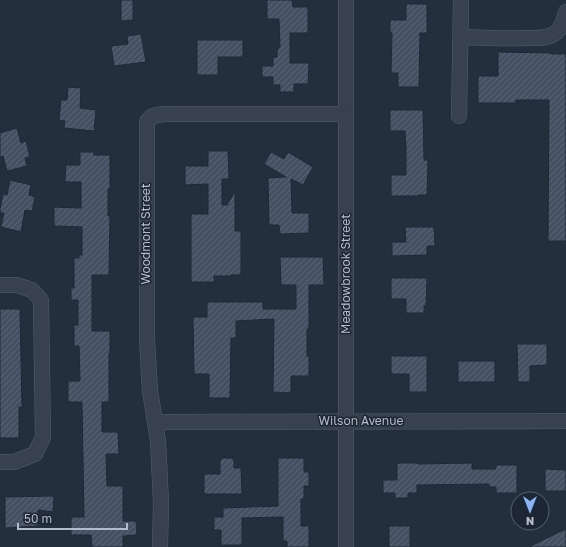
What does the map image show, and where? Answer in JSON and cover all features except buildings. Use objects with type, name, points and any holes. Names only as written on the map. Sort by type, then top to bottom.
[{"type":"street","name":"Meadowbrook Street","points":[[346,0],[346,547]]},
{"type":"street","points":[[459,116],[461,0]]},
{"type":"street","points":[[461,37],[514,38],[544,37],[553,35],[565,19],[566,12]]},
{"type":"street","name":"Woodmont Street","points":[[160,547],[161,503],[158,441],[150,392],[146,339],[147,122],[149,118],[153,116],[165,114],[345,114]]},
{"type":"street","points":[[0,285],[18,285],[32,290],[40,300],[43,437],[35,454],[14,462],[0,462]]},
{"type":"street","name":"Wilson Avenue","points":[[156,422],[566,421]]}]
